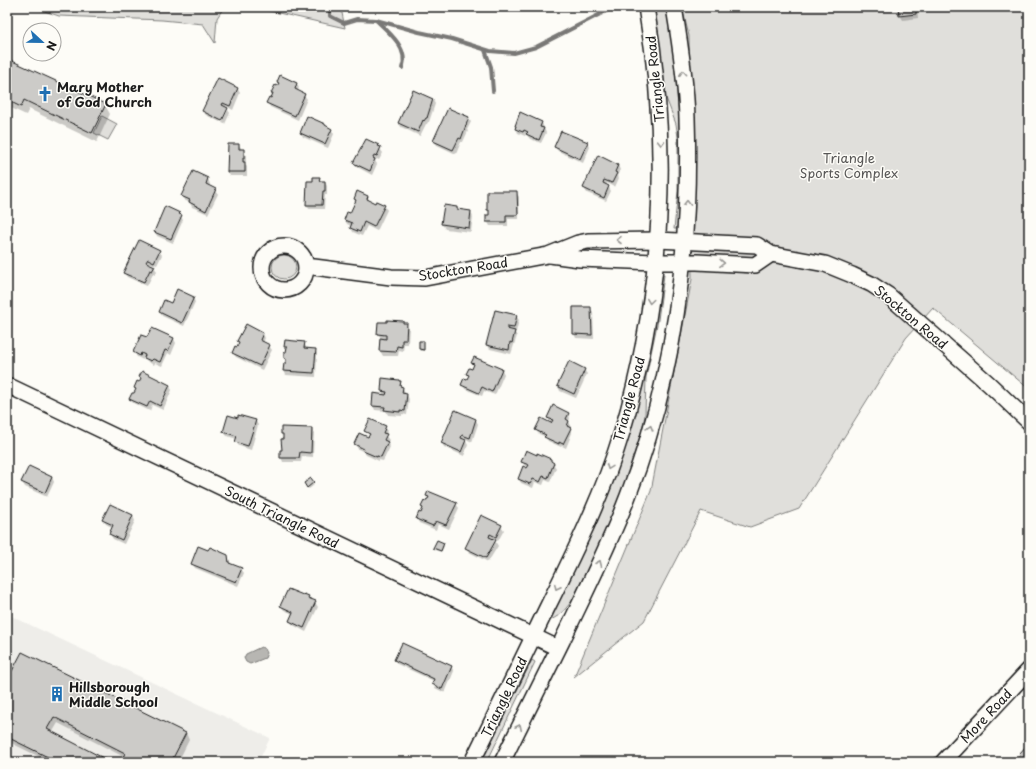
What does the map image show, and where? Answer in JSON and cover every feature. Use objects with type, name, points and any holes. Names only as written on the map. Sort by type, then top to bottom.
[{"type":"street","name":"Triangle Road","points":[[472,762],[586,526],[622,433],[639,366],[656,262],[661,172],[660,116],[655,65],[646,7]]},
{"type":"street","name":"Triangle Road","points":[[502,762],[600,561],[628,496],[658,402],[668,353],[683,262],[687,206],[687,116],[674,7]]},
{"type":"street","name":"Stockton Road","points":[[306,267],[314,266],[391,277],[425,278],[548,255],[578,243],[588,241],[658,240],[757,245],[771,254],[825,264],[858,278],[888,295],[989,384],[1029,422]]},
{"type":"street","name":"Stockton Road","points":[[548,255],[580,259],[755,265],[771,254]]},
{"type":"street","name":"South Triangle Road","points":[[7,385],[558,648]]},
{"type":"street","name":"More Road","points":[[943,762],[1029,670]]},
{"type":"shaded area","points":[[7,614],[270,738],[258,762],[7,762]]},
{"type":"shaded area","points":[[261,647],[265,649],[267,653],[265,658],[250,664],[246,662],[244,658],[246,654]]},
{"type":"green space","points":[[33,7],[224,7],[217,18],[215,43],[203,24],[162,20],[59,16]]},
{"type":"green space","points":[[252,7],[338,7],[341,8],[345,28]]},
{"type":"green space","points":[[654,7],[666,7],[674,57],[679,119],[680,191],[677,229],[674,229],[678,191],[678,137],[676,124],[666,98]]},
{"type":"green space","name":"Triangle Sports Complex","points":[[682,7],[1029,7],[1029,389],[933,308],[906,338],[799,509],[750,527],[701,511],[644,621],[574,677],[651,491],[692,279],[689,36]]},
{"type":"green space","points":[[102,116],[117,124],[108,140],[94,133]]},
{"type":"green space","points":[[279,255],[289,255],[296,262],[296,272],[289,279],[279,279],[272,272],[272,262]]},
{"type":"green space","points":[[662,274],[664,275],[658,320],[646,377],[645,415],[642,430],[625,482],[604,535],[572,601],[561,614],[551,620],[550,619],[574,571],[606,498],[644,378],[656,317]]},
{"type":"green space","points":[[532,660],[535,662],[487,762],[481,762]]},
{"type":"building","points":[[898,7],[916,7],[916,14],[899,16]]},
{"type":"building","name":"Mary Mother of God Church","points":[[7,53],[10,55],[8,59],[106,104],[92,133],[24,100],[21,107],[7,100]]},
{"type":"building","points":[[280,75],[297,83],[295,89],[305,94],[295,116],[266,103],[269,97],[271,98],[273,93],[271,93],[275,85],[277,86],[279,83],[277,82]]},
{"type":"building","points":[[218,78],[238,88],[230,106],[223,103],[222,105],[228,108],[222,121],[202,111]]},
{"type":"building","points":[[413,90],[433,99],[427,118],[424,121],[423,120],[418,132],[398,123]]},
{"type":"building","points":[[448,108],[469,117],[461,139],[459,138],[453,150],[433,141]]},
{"type":"building","points":[[520,112],[542,122],[540,127],[544,128],[539,140],[526,134],[528,132],[524,130],[523,132],[515,129]]},
{"type":"building","points":[[307,116],[325,124],[332,129],[325,144],[300,133]]},
{"type":"building","points":[[561,131],[588,142],[580,159],[554,147]]},
{"type":"building","points":[[366,139],[381,147],[377,156],[374,155],[373,158],[375,159],[370,171],[353,163]]},
{"type":"building","points":[[228,144],[239,144],[239,149],[244,149],[243,162],[245,162],[245,172],[227,172]]},
{"type":"building","points":[[598,155],[618,165],[615,172],[617,173],[612,183],[604,180],[603,183],[609,186],[604,198],[583,188]]},
{"type":"building","points":[[193,171],[208,178],[206,184],[216,189],[206,211],[189,202],[190,200],[181,196]]},
{"type":"building","points":[[313,177],[320,177],[319,181],[325,181],[325,191],[323,191],[322,205],[306,205],[307,181],[313,181]]},
{"type":"building","points":[[357,191],[368,196],[367,199],[375,203],[376,201],[385,205],[374,227],[364,222],[360,232],[350,228],[352,223],[344,220],[347,212],[350,213],[356,200],[354,199]]},
{"type":"building","points":[[487,191],[517,191],[518,215],[506,215],[506,222],[486,222],[486,215],[489,215],[489,210],[487,210]]},
{"type":"building","points":[[444,205],[471,211],[469,228],[441,224]]},
{"type":"building","points":[[165,206],[182,215],[171,239],[154,232]]},
{"type":"building","points":[[139,240],[160,250],[154,262],[148,259],[146,262],[155,266],[152,271],[150,270],[144,282],[123,273]]},
{"type":"building","points":[[177,289],[194,297],[182,323],[159,312],[164,300],[171,303]]},
{"type":"building","points":[[573,307],[591,307],[592,335],[573,334]]},
{"type":"building","points":[[495,310],[517,315],[514,328],[507,327],[507,329],[515,331],[512,343],[510,342],[509,350],[486,345]]},
{"type":"building","points":[[387,320],[403,321],[403,323],[407,323],[406,340],[402,340],[402,347],[397,346],[396,352],[379,351],[380,338],[386,339],[386,335],[377,334],[378,322],[387,322]]},
{"type":"building","points":[[246,324],[263,333],[260,340],[270,345],[260,366],[232,353],[235,346],[237,347],[239,342],[237,341]]},
{"type":"building","points":[[152,328],[174,338],[168,351],[165,350],[160,362],[153,359],[151,361],[144,358],[145,355],[141,353],[140,356],[133,352],[141,335],[147,337]]},
{"type":"building","points":[[285,340],[305,342],[304,348],[316,349],[314,373],[283,371],[284,363],[286,363],[286,359],[284,358],[284,352],[286,352],[287,347],[284,347]]},
{"type":"building","points":[[419,341],[424,341],[424,350],[419,349]]},
{"type":"building","points":[[474,357],[502,369],[492,392],[482,387],[479,393],[461,385],[464,378],[467,379],[469,375],[466,374],[469,368],[472,369],[474,364],[471,363]]},
{"type":"building","points":[[569,361],[585,369],[574,394],[557,386]]},
{"type":"building","points":[[142,371],[170,385],[160,406],[150,401],[147,407],[129,399],[136,389],[134,388],[137,381],[139,382],[141,378],[139,377]]},
{"type":"building","points":[[382,378],[401,381],[400,386],[403,387],[402,393],[407,394],[405,411],[400,410],[400,412],[384,410],[385,407],[372,406],[373,393],[386,395],[387,392],[381,391]]},
{"type":"building","points":[[553,405],[569,413],[566,419],[569,421],[567,426],[571,428],[563,444],[559,442],[559,444],[544,437],[546,435],[535,430],[541,418],[551,423],[553,420],[547,418]]},
{"type":"building","points":[[455,410],[476,419],[470,438],[462,435],[461,438],[466,440],[461,452],[441,443]]},
{"type":"building","points":[[228,415],[238,418],[238,415],[256,420],[248,446],[235,442],[237,436],[223,432]]},
{"type":"building","points":[[370,419],[386,426],[383,433],[387,434],[384,440],[388,442],[381,457],[377,457],[363,451],[364,449],[354,444],[359,433],[368,437],[370,434],[364,431]]},
{"type":"building","points":[[281,427],[312,428],[311,453],[300,452],[299,458],[280,458],[280,450],[282,450],[281,439],[283,439]]},
{"type":"building","points":[[526,450],[551,459],[554,463],[548,478],[543,476],[540,482],[533,479],[530,484],[518,479],[523,466],[527,468],[529,465],[521,462]]},
{"type":"building","points":[[29,466],[52,477],[45,493],[21,482]]},
{"type":"building","points":[[311,478],[314,482],[307,488],[304,483]]},
{"type":"building","points":[[428,491],[457,503],[446,525],[436,521],[433,526],[416,519],[419,512],[421,513],[423,508],[421,507],[424,501],[425,502],[429,497],[426,496]]},
{"type":"building","points":[[110,504],[133,515],[122,540],[109,534],[113,525],[102,520]]},
{"type":"building","points":[[481,515],[502,525],[496,537],[490,534],[489,537],[496,540],[486,558],[465,548]]},
{"type":"building","points":[[437,540],[444,543],[441,551],[433,548]]},
{"type":"building","points":[[198,546],[208,550],[210,547],[228,555],[229,563],[242,568],[236,582],[191,564]]},
{"type":"building","points":[[288,589],[309,596],[308,598],[316,601],[304,628],[289,621],[293,612],[280,606]]},
{"type":"building","points":[[402,643],[452,666],[442,689],[432,684],[434,679],[394,660]]},
{"type":"building","name":"Hillsborough Middle School","points":[[22,652],[186,733],[171,762],[121,762],[125,753],[54,717],[47,729],[111,762],[58,762],[7,737],[7,668],[12,671]]},
{"type":"building","points":[[1028,744],[1029,762],[1013,762],[1020,756],[1019,754]]},
{"type":"waterway","points":[[324,7],[330,10],[330,16],[344,23],[357,19],[376,20],[419,32],[452,39],[490,51],[514,53],[536,47],[614,7]]},
{"type":"waterway","points":[[377,21],[387,30],[401,48],[404,61],[402,68]]},
{"type":"waterway","points":[[485,50],[491,67],[493,91]]},
{"type":"place","name":"Mary Mother of God Church","points":[[45,94]]},
{"type":"place","name":"Hillsborough Middle School","points":[[57,694]]}]
